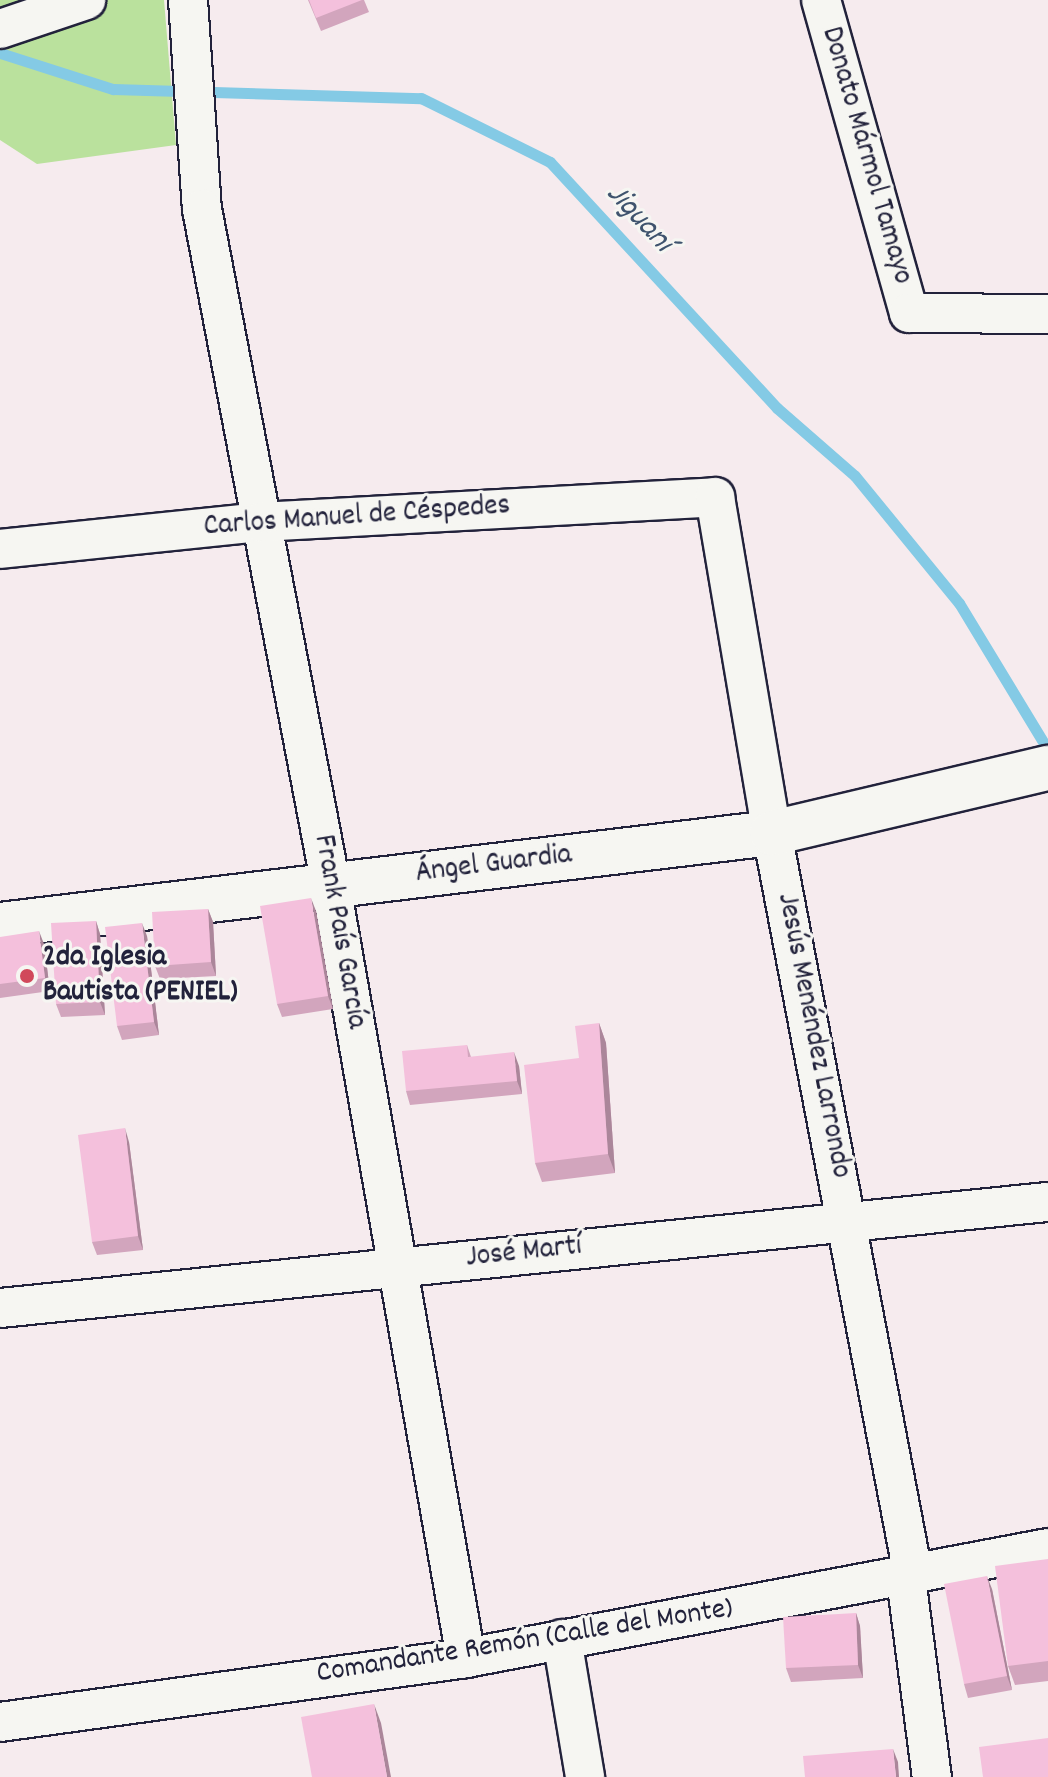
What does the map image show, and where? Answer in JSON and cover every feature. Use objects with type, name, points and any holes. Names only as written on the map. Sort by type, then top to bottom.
[{"type":"main road","name":"Ángel Guardia","points":[[0,925],[772,833],[985,786],[1048,768]]},
{"type":"street","points":[[0,29],[86,0]]},
{"type":"street","name":"Donato Mármol Tamayo","points":[[821,0],[909,313],[1048,314]]},
{"type":"street","name":"Frank País García","points":[[189,14],[202,209],[331,886],[466,1658]]},
{"type":"street","name":"Carlos Manuel de Céspedes","points":[[0,549],[260,522],[715,497]]},
{"type":"street","name":"Jesús Menéndez Larrondo","points":[[715,497],[772,833],[848,1221],[909,1576],[932,1777]]},
{"type":"street","name":"José Martí","points":[[0,1308],[1048,1202]]},
{"type":"street","name":"Comandante Remón (Calle del Monte)","points":[[0,1722],[466,1658],[1048,1548]]},
{"type":"street","points":[[562,1639],[585,1777]]},
{"type":"green space","points":[[0,0],[164,0],[176,145],[37,164],[0,140]]},
{"type":"building","points":[[309,0],[362,0],[316,18]]},
{"type":"building","points":[[311,898],[328,996],[277,1004],[260,906]]},
{"type":"building","points":[[208,909],[211,962],[155,966],[152,912]]},
{"type":"building","points":[[96,921],[100,1002],[56,1004],[51,923]]},
{"type":"building","points":[[142,923],[154,1022],[117,1026],[105,927]]},
{"type":"building","points":[[39,931],[45,978],[0,984],[0,937]]},
{"type":"building","points":[[599,1023],[608,1154],[535,1163],[524,1065],[579,1058],[575,1026]]},
{"type":"building","points":[[467,1045],[468,1057],[514,1052],[517,1081],[406,1091],[402,1051]]},
{"type":"building","points":[[125,1128],[138,1236],[92,1242],[78,1135]]},
{"type":"building","points":[[1048,1559],[1048,1661],[1008,1666],[995,1566]]},
{"type":"building","points":[[987,1576],[1007,1676],[964,1684],[944,1584]]},
{"type":"building","points":[[856,1613],[858,1665],[786,1668],[783,1617]]},
{"type":"building","points":[[374,1704],[387,1777],[312,1777],[301,1717]]},
{"type":"building","points":[[1048,1738],[1048,1777],[983,1777],[979,1747]]},
{"type":"building","points":[[893,1749],[896,1777],[805,1777],[803,1756]]},
{"type":"waterway","name":"Jiguaní","points":[[0,53],[113,89],[421,98],[550,162],[777,408],[855,476],[959,603],[1048,750]]},
{"type":"place","name":"2da Iglesia Bautista (PENIEL)","points":[[27,976]]}]
